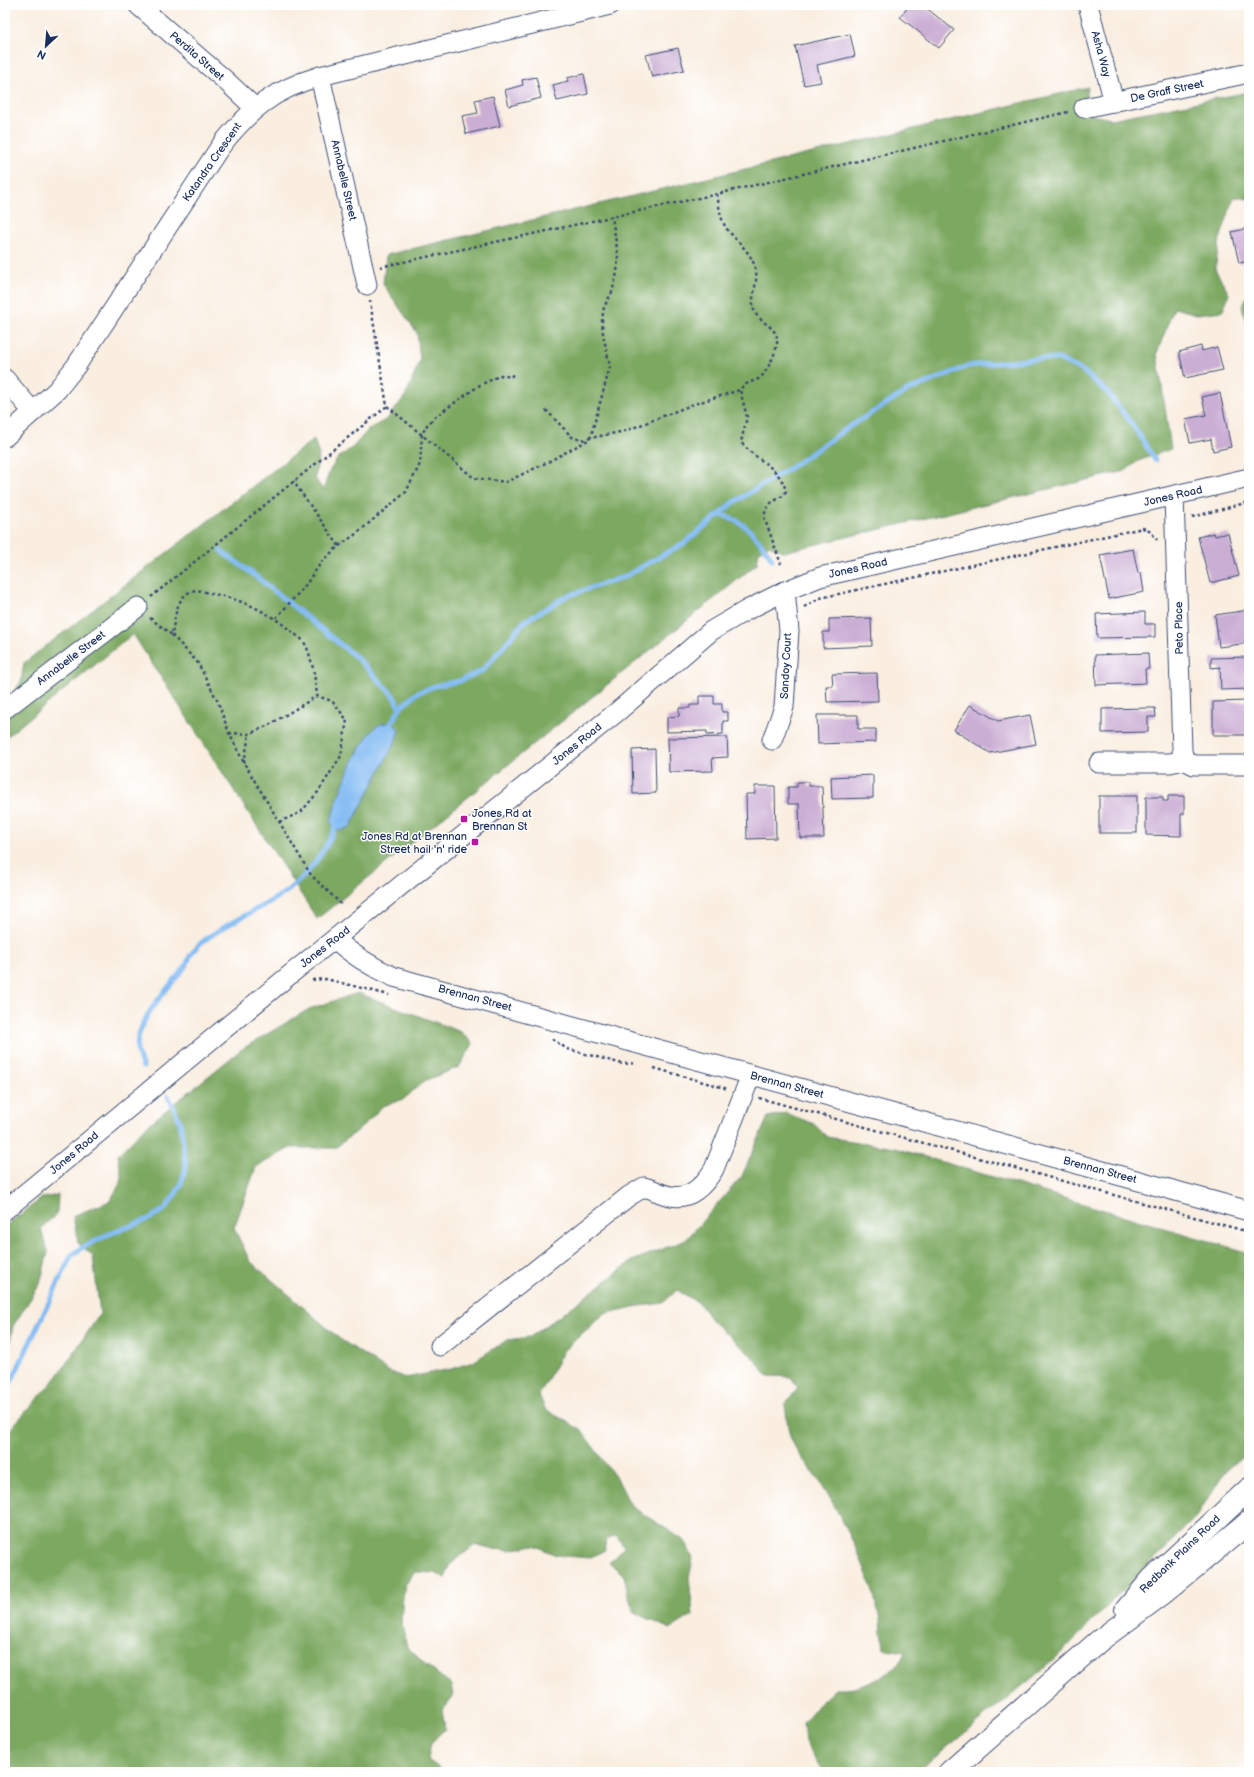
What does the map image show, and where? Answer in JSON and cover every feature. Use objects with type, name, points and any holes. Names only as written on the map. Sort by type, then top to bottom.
[{"type":"main road","name":"Redbank Plains Road","points":[[1099,1641],[1152,1579],[1249,1489]]},
{"type":"main road","name":"Redbank Plains Road","points":[[950,1772],[1099,1641],[1162,1594],[1249,1522]]},
{"type":"street","name":"Perdita Street","points":[[138,5],[255,108]]},
{"type":"street","name":"Katandra Crescent","points":[[5,436],[57,390],[76,366],[220,147],[238,124],[255,108],[275,94],[320,76],[610,5]]},
{"type":"street","name":"Asha Way","points":[[1088,5],[1114,102]]},
{"type":"street","name":"De Graff Street","points":[[1084,108],[1249,73]]},
{"type":"street","name":"Annabelle Street","points":[[320,76],[366,278]]},
{"type":"street","points":[[5,379],[33,412]]},
{"type":"street","name":"Jones Road","points":[[5,1210],[203,1045],[610,717],[711,631],[784,591],[820,577],[1249,478]]},
{"type":"street","name":"Peto Place","points":[[1174,496],[1177,544],[1182,750],[1184,760]]},
{"type":"street","name":"Sandoy Court","points":[[772,740],[784,707],[789,631],[784,591]]},
{"type":"street","name":"Annabelle Street","points":[[5,709],[138,607]]},
{"type":"street","points":[[1099,763],[1170,763],[1184,760],[1194,765],[1249,765]]},
{"type":"street","name":"Brennan Street","points":[[335,939],[355,956],[373,968],[394,977],[1249,1211]]},
{"type":"street","points":[[440,1346],[629,1196],[644,1187],[656,1189],[670,1196],[683,1197],[697,1190],[708,1180],[714,1169],[751,1075]]},
{"type":"path","points":[[612,217],[618,255],[617,273],[612,292],[604,307],[602,320],[603,334],[610,367],[590,439],[546,463],[506,482],[474,478],[386,406],[366,278],[612,217],[717,194],[1084,108]]},
{"type":"path","points":[[546,410],[572,437],[581,440],[590,439],[625,431],[694,404],[740,390],[743,385],[761,376],[773,355],[777,343],[777,335],[754,311],[752,303],[756,284],[756,271],[750,255],[726,228],[717,194]]},
{"type":"path","points":[[276,618],[304,587],[323,560],[406,492],[420,464],[422,434],[427,425],[436,416],[480,385],[501,375],[511,377],[513,374]]},
{"type":"path","points":[[740,390],[747,418],[741,442],[746,449],[772,468],[785,486],[786,491],[783,496],[770,502],[765,510],[764,517],[780,564]]},
{"type":"path","points":[[341,904],[311,875],[278,822],[244,763],[229,733],[218,702],[198,663],[172,635],[146,616],[138,607],[386,406]]},
{"type":"path","points":[[293,481],[339,546]]},
{"type":"path","points":[[1189,517],[1249,502]]},
{"type":"path","points":[[802,608],[820,598],[1143,528],[1151,532],[1156,538],[1158,546],[1177,544]]},
{"type":"path","points":[[172,635],[176,614],[181,600],[187,593],[194,590],[234,598],[276,618],[304,641],[315,674],[317,696]]},
{"type":"path","points":[[229,733],[250,734],[269,725],[317,696],[332,701],[347,720],[341,756],[318,792],[301,812],[278,822]]},
{"type":"path","points":[[244,763],[250,734]]},
{"type":"green space","points":[[1088,87],[1086,103],[1092,115],[1111,119],[1249,92],[1249,199],[1234,197],[1220,239],[1215,269],[1229,294],[1223,311],[1197,314],[1174,308],[1157,353],[1171,449],[1138,461],[1125,471],[784,552],[769,545],[759,551],[757,564],[317,919],[133,634],[5,738],[5,703],[21,682],[24,663],[314,439],[319,455],[315,478],[323,490],[330,470],[338,458],[353,447],[369,429],[387,419],[406,395],[420,360],[417,333],[383,284],[386,255]],"holes":[[[395,742],[350,827],[333,811],[360,746]]]},
{"type":"green space","points":[[1249,292],[1249,329],[1242,307]]},
{"type":"green space","points":[[358,993],[461,1032],[473,1044],[459,1067],[424,1081],[404,1099],[383,1106],[360,1129],[335,1148],[290,1148],[256,1167],[234,1228],[250,1261],[340,1339],[388,1371],[405,1378],[451,1369],[473,1362],[507,1340],[530,1337],[632,1261],[686,1240],[742,1176],[768,1117],[786,1113],[814,1124],[827,1137],[895,1148],[1249,1253],[1249,1450],[1225,1471],[1196,1517],[1054,1660],[917,1772],[823,1772],[805,1742],[803,1723],[816,1707],[835,1689],[854,1688],[877,1679],[891,1671],[902,1659],[905,1652],[884,1649],[882,1628],[877,1607],[856,1547],[826,1491],[795,1448],[790,1437],[785,1405],[798,1388],[791,1377],[768,1376],[752,1356],[712,1321],[699,1303],[677,1290],[663,1303],[633,1307],[604,1314],[564,1350],[539,1395],[545,1409],[581,1430],[619,1482],[631,1506],[685,1541],[693,1559],[689,1578],[693,1615],[670,1629],[634,1612],[628,1595],[624,1575],[609,1563],[624,1547],[616,1535],[607,1539],[605,1550],[589,1558],[556,1555],[534,1545],[510,1550],[489,1549],[475,1545],[451,1564],[445,1578],[434,1573],[415,1572],[405,1585],[403,1597],[401,1619],[407,1647],[426,1665],[452,1685],[454,1695],[442,1710],[445,1729],[431,1743],[428,1760],[445,1772],[5,1772],[5,1438],[13,1426],[57,1377],[100,1314],[93,1256],[78,1243],[73,1216],[110,1201],[122,1180],[118,1155],[143,1129],[242,1049],[309,1009]]},
{"type":"green space","points":[[58,1195],[57,1214],[41,1228],[48,1252],[40,1284],[13,1326],[5,1372],[5,1226],[42,1198]]},
{"type":"water","points":[[391,722],[399,729],[395,742],[350,827],[339,831],[331,823],[337,800],[349,770],[371,732],[380,724]]},
{"type":"building","points":[[910,5],[927,5],[925,7],[954,30],[939,48],[900,17]]},
{"type":"building","points":[[850,34],[855,56],[817,65],[821,82],[804,85],[795,46]]},
{"type":"building","points":[[678,48],[684,70],[652,77],[646,55]]},
{"type":"building","points":[[584,74],[588,94],[557,101],[553,85],[568,81],[567,78]]},
{"type":"building","points":[[536,77],[541,98],[509,106],[505,90],[523,85],[522,80]]},
{"type":"building","points":[[493,96],[500,126],[466,134],[462,116],[478,113],[475,100]]},
{"type":"building","points":[[1249,228],[1249,248],[1247,249],[1249,261],[1239,263],[1232,232]]},
{"type":"building","points":[[1201,346],[1202,351],[1217,347],[1223,370],[1185,378],[1179,352]]},
{"type":"building","points":[[1220,393],[1231,447],[1213,451],[1211,439],[1190,443],[1185,419],[1206,415],[1202,397]]},
{"type":"building","points":[[1214,533],[1215,536],[1228,533],[1239,576],[1210,583],[1198,537]]},
{"type":"building","points":[[1133,549],[1138,573],[1141,573],[1144,592],[1109,599],[1100,555]]},
{"type":"building","points":[[1249,610],[1249,643],[1219,647],[1215,615]]},
{"type":"building","points":[[1145,612],[1145,624],[1155,624],[1155,637],[1097,638],[1096,614]]},
{"type":"building","points":[[871,618],[872,646],[823,648],[823,632],[829,632],[829,619]]},
{"type":"building","points":[[1148,653],[1149,669],[1145,669],[1146,683],[1096,685],[1095,655]]},
{"type":"building","points":[[1249,657],[1249,689],[1221,690],[1220,667],[1211,668],[1211,658]]},
{"type":"building","points":[[877,673],[878,701],[827,702],[826,686],[833,686],[832,674]]},
{"type":"building","points":[[699,696],[714,696],[714,704],[722,704],[722,712],[728,712],[728,721],[723,721],[723,734],[707,735],[707,731],[667,732],[667,717],[679,716],[679,708],[690,708],[690,705],[699,705]]},
{"type":"building","points":[[1249,701],[1249,735],[1213,735],[1213,702]]},
{"type":"building","points":[[970,705],[998,721],[1030,715],[1036,744],[990,753],[954,730]]},
{"type":"building","points":[[1155,708],[1156,717],[1148,717],[1148,732],[1102,733],[1102,709]]},
{"type":"building","points":[[817,715],[858,715],[858,729],[876,729],[876,742],[818,744]]},
{"type":"building","points":[[727,737],[728,757],[712,758],[713,771],[669,772],[668,738]]},
{"type":"building","points":[[655,749],[656,793],[633,794],[632,750]]},
{"type":"building","points":[[873,775],[873,798],[832,799],[831,777]]},
{"type":"building","points":[[797,782],[809,782],[809,786],[822,786],[824,838],[800,838],[799,804],[788,804],[788,787],[797,787]]},
{"type":"building","points":[[755,786],[775,786],[776,838],[747,839],[746,794],[755,794]]},
{"type":"building","points":[[1099,796],[1137,796],[1137,833],[1099,833]]},
{"type":"building","points":[[1168,796],[1184,796],[1184,814],[1181,814],[1181,836],[1146,835],[1146,797],[1163,797],[1163,801],[1168,801]]},
{"type":"waterway","points":[[389,727],[400,708],[417,693],[435,686],[460,681],[483,670],[525,621],[567,596],[624,577],[686,542],[733,503],[790,468],[849,427],[907,391],[968,366],[1033,359],[1059,359],[1083,371],[1108,393],[1135,428],[1155,460]]},
{"type":"waterway","points":[[722,515],[745,526],[757,538],[772,559]]},
{"type":"waterway","points":[[221,551],[253,574],[356,657],[393,695],[400,708]]},
{"type":"waterway","points":[[143,1067],[137,1050],[141,1027],[162,995],[186,966],[194,950],[203,941],[234,921],[278,897],[297,883],[321,854],[338,822]]},
{"type":"waterway","points":[[5,1395],[71,1256],[80,1249],[107,1235],[151,1218],[166,1208],[180,1187],[186,1167],[182,1135],[180,1121],[168,1096]]},
{"type":"place","name":"Jones Rd at Brennan St","points":[[464,819]]},
{"type":"place","name":"Jones Rd at Brennan Street hail 'n' ride","points":[[475,842]]}]
